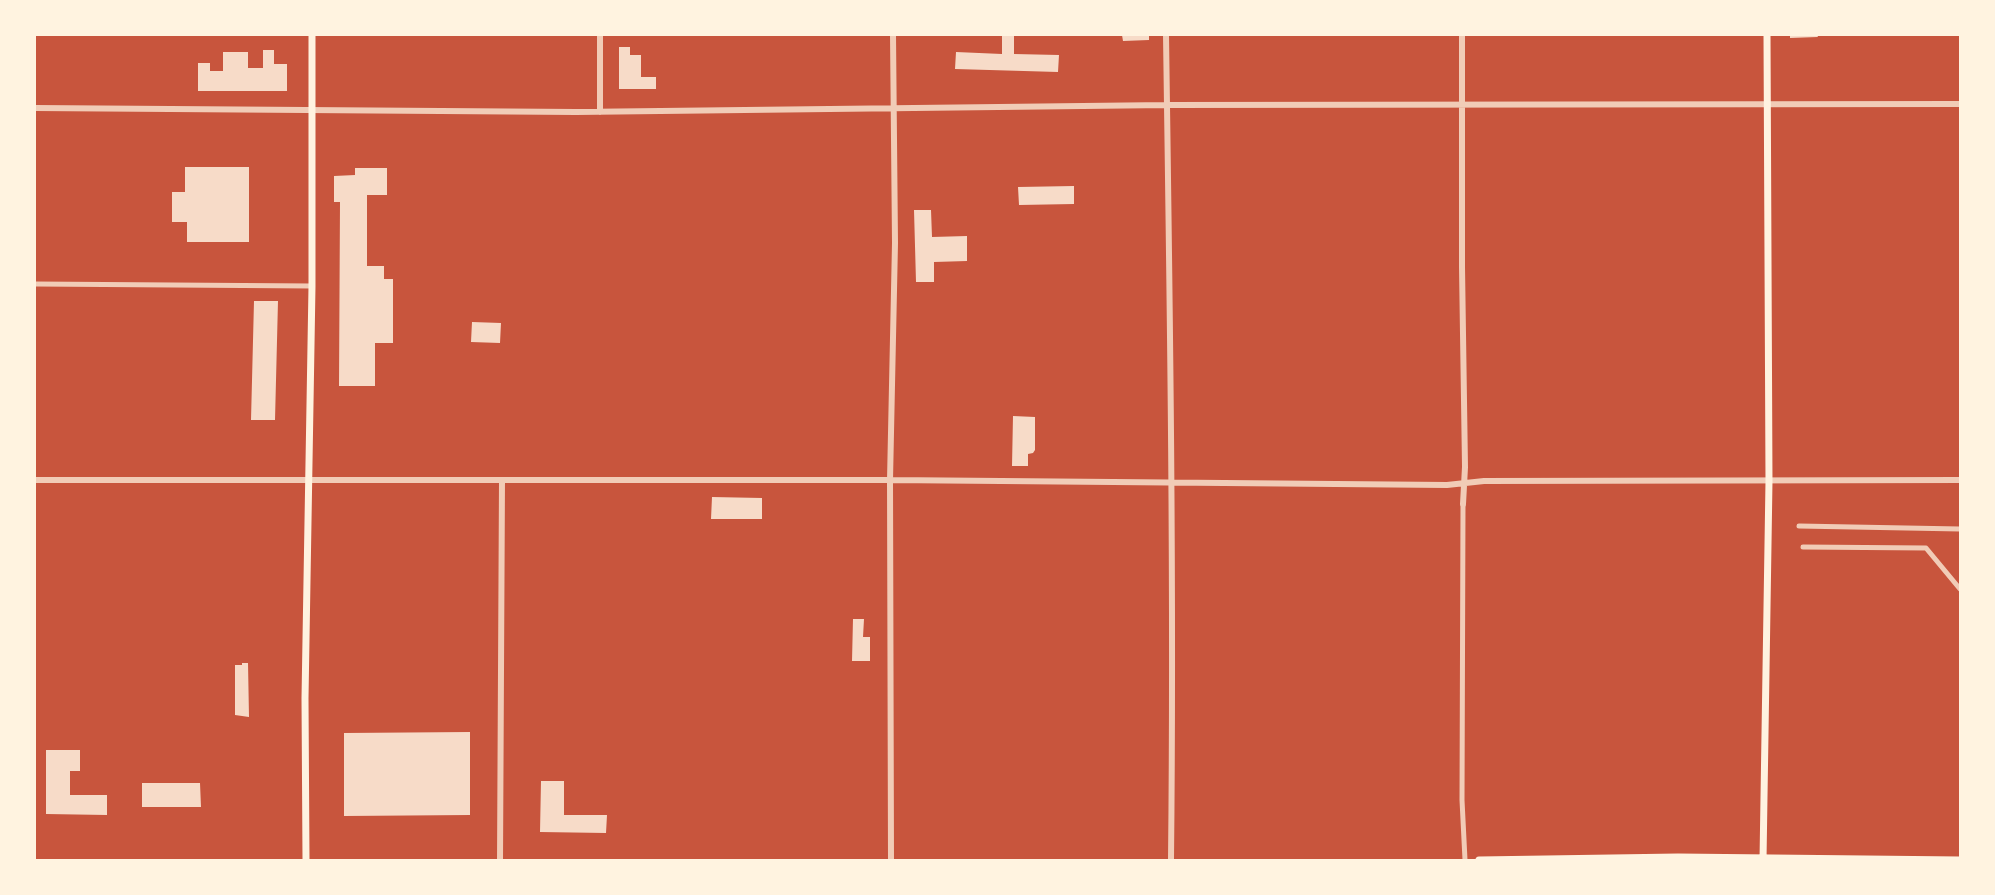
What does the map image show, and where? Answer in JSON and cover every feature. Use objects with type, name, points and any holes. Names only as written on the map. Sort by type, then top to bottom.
[{"type":"main road","points":[[306,860],[305,698],[312,286],[312,35]]},
{"type":"main road","points":[[1763,860],[1769,481],[1770,236],[1767,35]]},
{"type":"main road","points":[[1479,860],[1668,857],[1763,860],[1960,860]]},
{"type":"street","points":[[600,35],[600,112]]},
{"type":"street","points":[[891,860],[890,480],[895,243],[893,35]]},
{"type":"street","points":[[1166,35],[1172,484],[1173,724],[1171,860]]},
{"type":"street","points":[[1462,35],[1465,467],[1463,484],[1462,800],[1465,860]]},
{"type":"street","points":[[35,108],[600,112],[1167,105],[1960,104]]},
{"type":"street","points":[[35,284],[312,286]]},
{"type":"street","points":[[35,480],[308,478],[890,480],[1172,484],[1463,484],[1484,481],[1960,480]]},
{"type":"street","points":[[500,860],[502,480]]},
{"type":"street","points":[[1799,526],[1960,529]]},
{"type":"street","points":[[1803,547],[1926,548],[1960,589]]},
{"type":"building","points":[[1002,35],[1014,35],[1014,54],[1059,55],[1058,72],[955,69],[956,52],[1002,54]]},
{"type":"building","points":[[1122,35],[1149,35],[1149,40],[1123,41]]},
{"type":"building","points":[[1790,35],[1817,35],[1818,37],[1790,38]]},
{"type":"building","points":[[619,47],[630,47],[630,55],[641,55],[641,77],[656,77],[656,89],[619,89]]},
{"type":"building","points":[[263,50],[274,50],[274,64],[287,64],[287,91],[198,91],[198,63],[210,63],[210,71],[223,71],[223,52],[248,52],[248,68],[263,68]]},
{"type":"building","points":[[185,167],[249,167],[249,242],[187,242],[187,222],[172,222],[172,192],[185,192]]},
{"type":"building","points":[[355,168],[387,168],[387,195],[367,195],[367,266],[384,266],[384,279],[393,279],[393,343],[375,343],[375,386],[339,386],[340,202],[334,202],[334,176],[355,175]]},
{"type":"building","points":[[1074,186],[1074,204],[1019,205],[1018,187]]},
{"type":"building","points":[[914,210],[931,210],[932,237],[967,236],[967,261],[934,262],[934,282],[916,282]]},
{"type":"building","points":[[254,301],[278,301],[275,420],[251,420]]},
{"type":"building","points":[[472,322],[501,323],[500,343],[471,342]]},
{"type":"building","points":[[1013,416],[1035,417],[1035,450],[1033,453],[1028,454],[1028,466],[1012,466]]},
{"type":"building","points":[[712,497],[762,498],[762,519],[711,519]]},
{"type":"building","points":[[853,619],[864,619],[863,637],[870,637],[870,661],[852,661]]},
{"type":"building","points":[[242,663],[248,663],[249,717],[235,715],[235,665],[242,665]]},
{"type":"building","points":[[470,732],[470,815],[344,816],[344,733]]},
{"type":"building","points":[[46,750],[80,750],[80,771],[70,771],[70,795],[107,795],[107,815],[46,814]]},
{"type":"building","points":[[541,781],[564,781],[564,815],[607,815],[606,833],[540,832]]},
{"type":"building","points":[[142,783],[200,783],[201,807],[142,807]]}]
